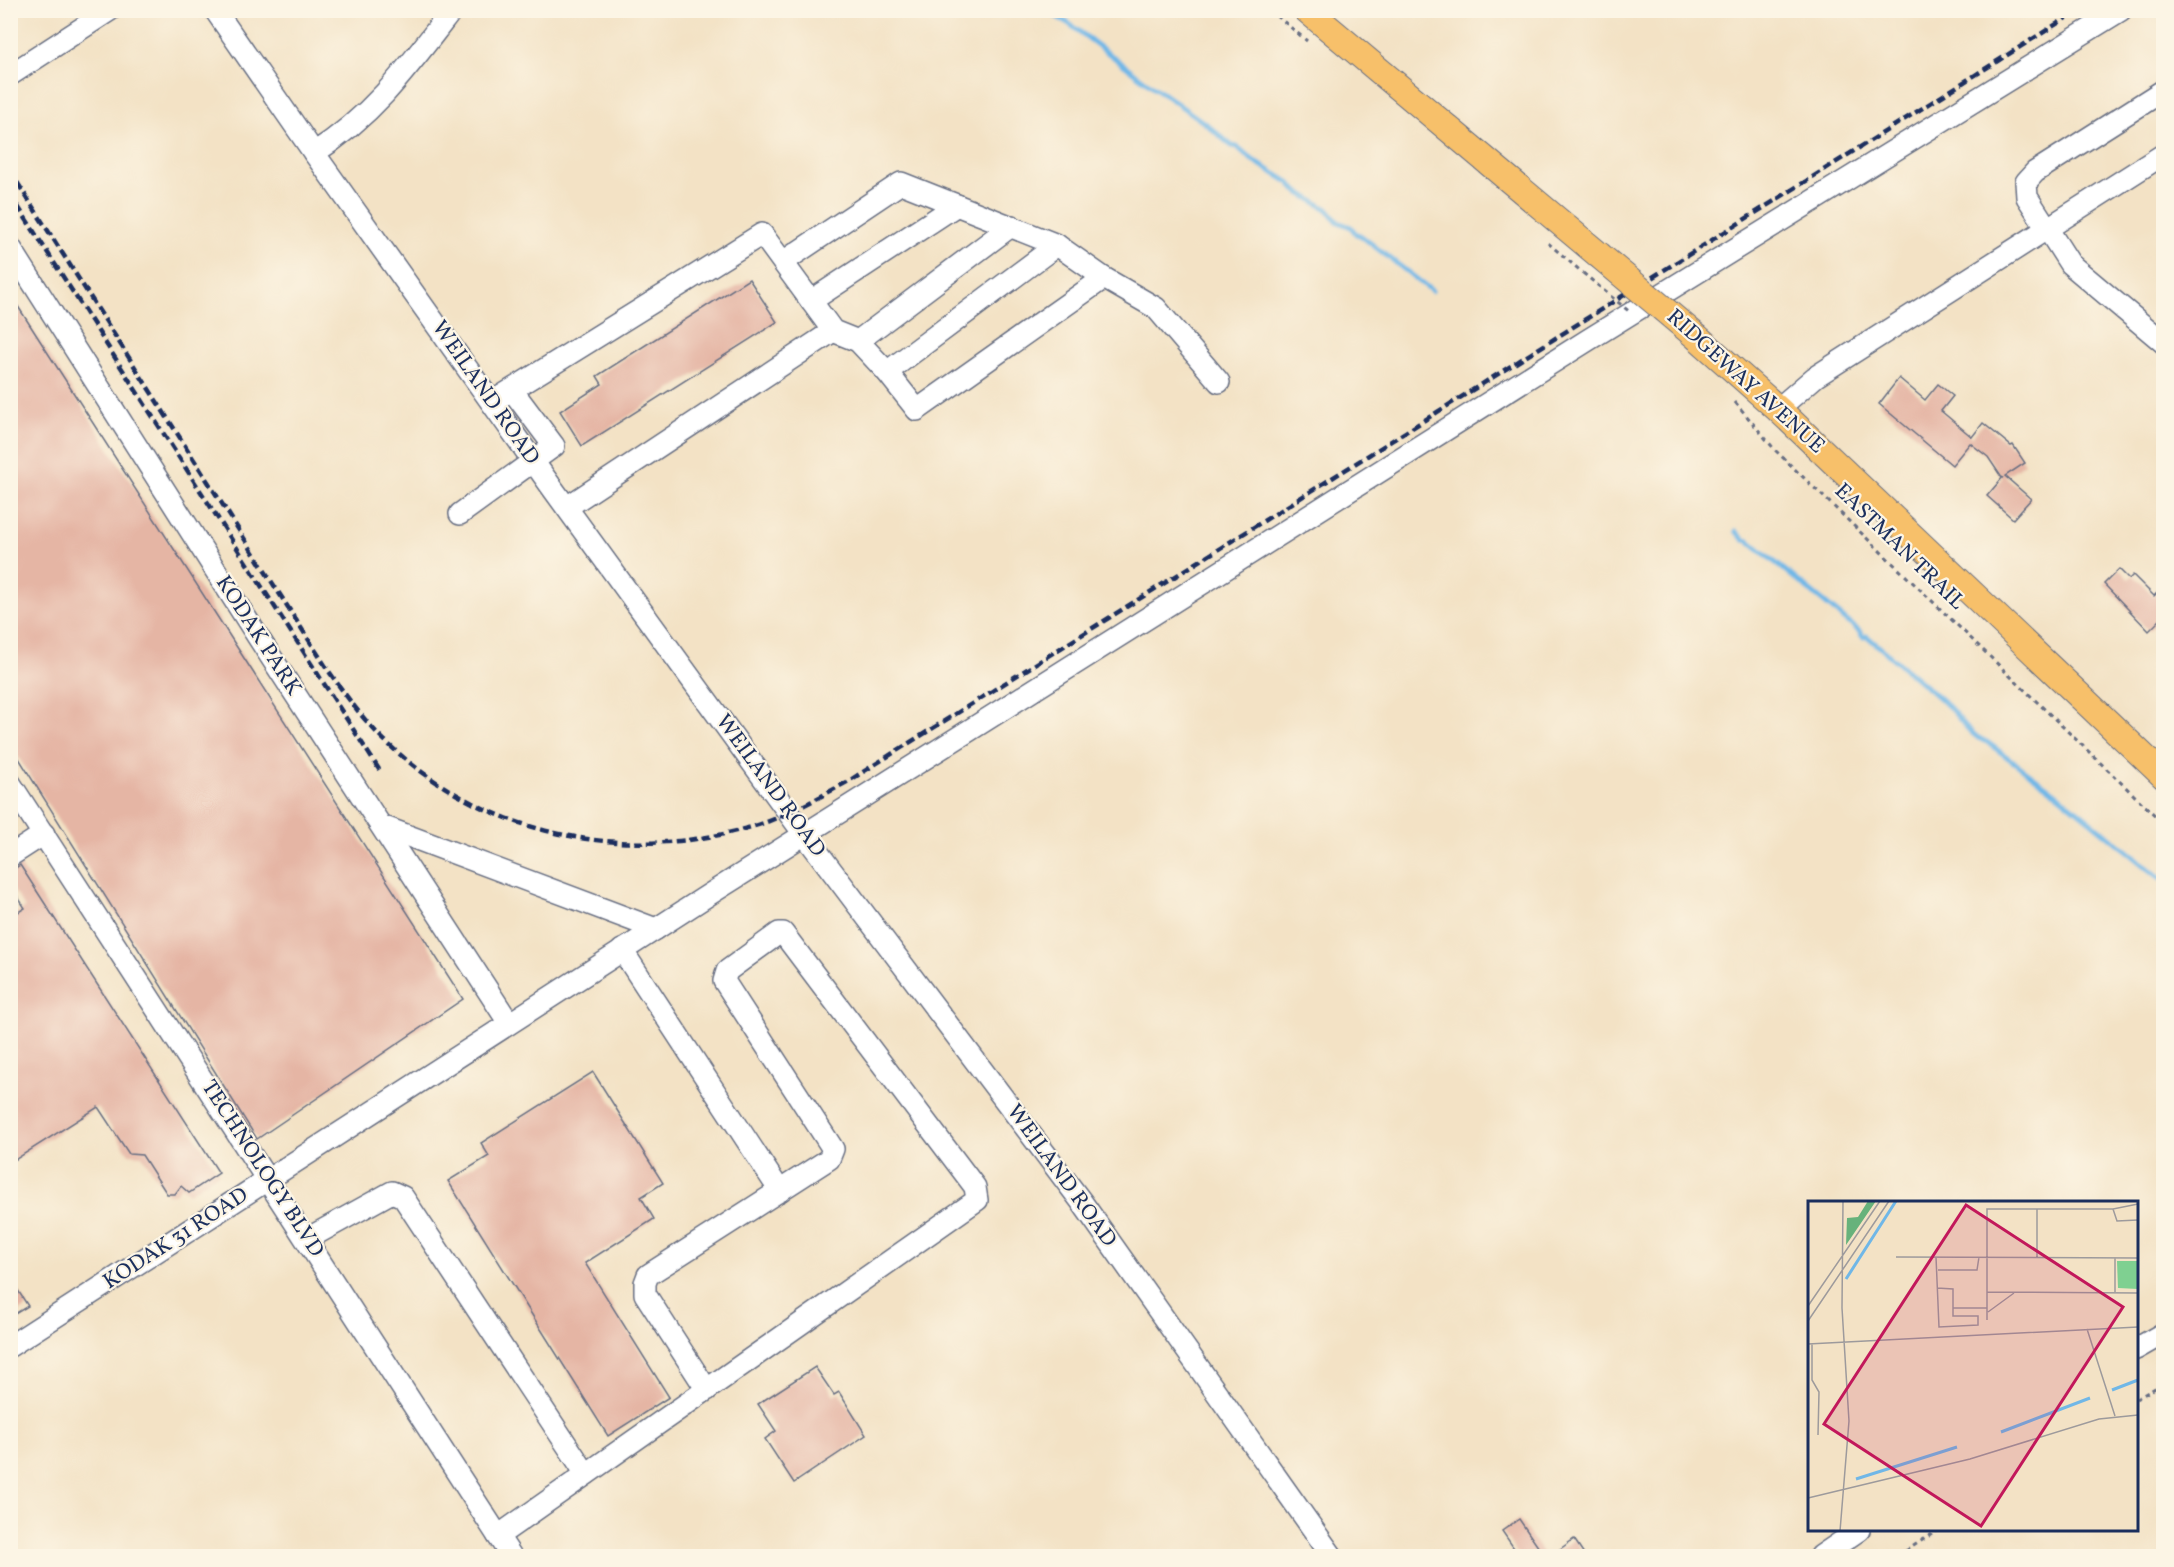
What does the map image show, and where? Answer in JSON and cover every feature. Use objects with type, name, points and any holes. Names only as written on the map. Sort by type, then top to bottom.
[{"type":"main road","name":"RIDGEWAY AVENUE","points":[[1307,10],[1591,264],[1698,338],[1778,409],[2163,776]]},
{"type":"street","points":[[10,75],[110,10]]},
{"type":"street","name":"WEILAND ROAD","points":[[215,10],[533,460],[804,834],[1081,1201],[1332,1557]]},
{"type":"street","points":[[314,153],[344,133],[378,102],[452,10]]},
{"type":"street","name":"KODAK 31 ROAD","points":[[10,1346],[804,834],[1607,328],[2121,10]]},
{"type":"street","points":[[2163,90],[2035,172],[2026,182],[2027,197],[2070,264],[2163,343]]},
{"type":"street","points":[[1778,409],[1815,377],[2163,154]]},
{"type":"street","points":[[783,262],[901,183],[1057,245],[1104,279],[1156,308],[1219,382]]},
{"type":"street","points":[[811,301],[957,205]]},
{"type":"street","points":[[858,341],[1011,226]]},
{"type":"street","points":[[492,402],[762,234],[833,331],[858,341],[916,410],[1104,279]]},
{"type":"street","points":[[886,372],[1057,245]]},
{"type":"street","name":"KODAK PARK","points":[[10,247],[258,637],[509,1023]]},
{"type":"street","points":[[567,507],[833,331]]},
{"type":"street","points":[[460,514],[554,446],[512,390]]},
{"type":"street","name":"TECHNOLOGY BLVD","points":[[10,783],[511,1557]]},
{"type":"street","points":[[382,826],[656,928]]},
{"type":"street","points":[[10,856],[44,834]]},
{"type":"street","points":[[498,1536],[707,1390],[977,1200],[975,1186],[783,933],[779,933],[727,971],[724,981],[832,1149],[829,1159],[648,1275],[645,1294],[707,1390]]},
{"type":"street","points":[[622,951],[780,1191]]},
{"type":"street","points":[[307,1239],[392,1192],[403,1197],[586,1474]]},
{"type":"street","points":[[2138,1348],[2163,1333]]},
{"type":"street","points":[[1821,1557],[1858,1531]]},
{"type":"path","points":[[1591,264],[1636,317]]},
{"type":"path","name":"EASTMAN TRAIL","points":[[1733,400],[1776,451],[2163,824]]},
{"type":"path","points":[[2138,1398],[2163,1383]]},
{"type":"path","points":[[1898,1557],[1937,1531]]},
{"type":"building","points":[[749,279],[777,322],[582,446],[560,411],[602,384],[597,376]]},
{"type":"building","points":[[10,294],[463,999],[257,1139],[10,744]]},
{"type":"building","points":[[1899,378],[1925,400],[1938,384],[1953,396],[1941,411],[1972,437],[1983,423],[2011,446],[2013,445],[2025,463],[2005,476],[2031,499],[2013,519],[1987,496],[2003,477],[1988,457],[1970,443],[1952,465],[1879,404]]},
{"type":"building","points":[[2119,569],[2129,579],[2133,575],[2154,596],[2163,587],[2163,617],[2149,631],[2104,584]]},
{"type":"building","points":[[20,865],[219,1173],[189,1193],[181,1186],[175,1194],[167,1194],[142,1155],[129,1154],[98,1107],[10,1163],[10,917],[25,908],[10,885],[10,872]]},
{"type":"building","points":[[593,1072],[663,1183],[641,1197],[654,1219],[585,1263],[669,1397],[608,1436],[448,1181],[489,1156],[481,1143]]},
{"type":"building","points":[[10,1278],[28,1306],[10,1317]]},
{"type":"building","points":[[815,1367],[834,1395],[839,1392],[866,1435],[794,1483],[765,1439],[776,1431],[758,1404]]},
{"type":"building","points":[[1519,1519],[1545,1557],[1520,1557],[1502,1531]]},
{"type":"building","points":[[1574,1539],[1586,1557],[1549,1557]]},
{"type":"waterway","points":[[1045,10],[1068,23],[1206,124],[1232,146],[1237,147],[1251,159],[1290,183],[1295,190],[1327,209],[1338,222],[1351,227],[1356,234],[1432,291]]},
{"type":"waterway","points":[[1736,531],[1744,540],[1749,541],[1859,631],[1863,637],[1867,636],[1946,704],[1975,735],[2057,794],[2164,881]]},
{"type":"railway","points":[[10,171],[328,670],[381,737],[419,770],[460,796],[504,817],[550,832],[598,840],[646,843],[695,839],[744,829],[797,809],[847,782],[2079,10]]},
{"type":"railway","points":[[10,194],[380,771]]}]
